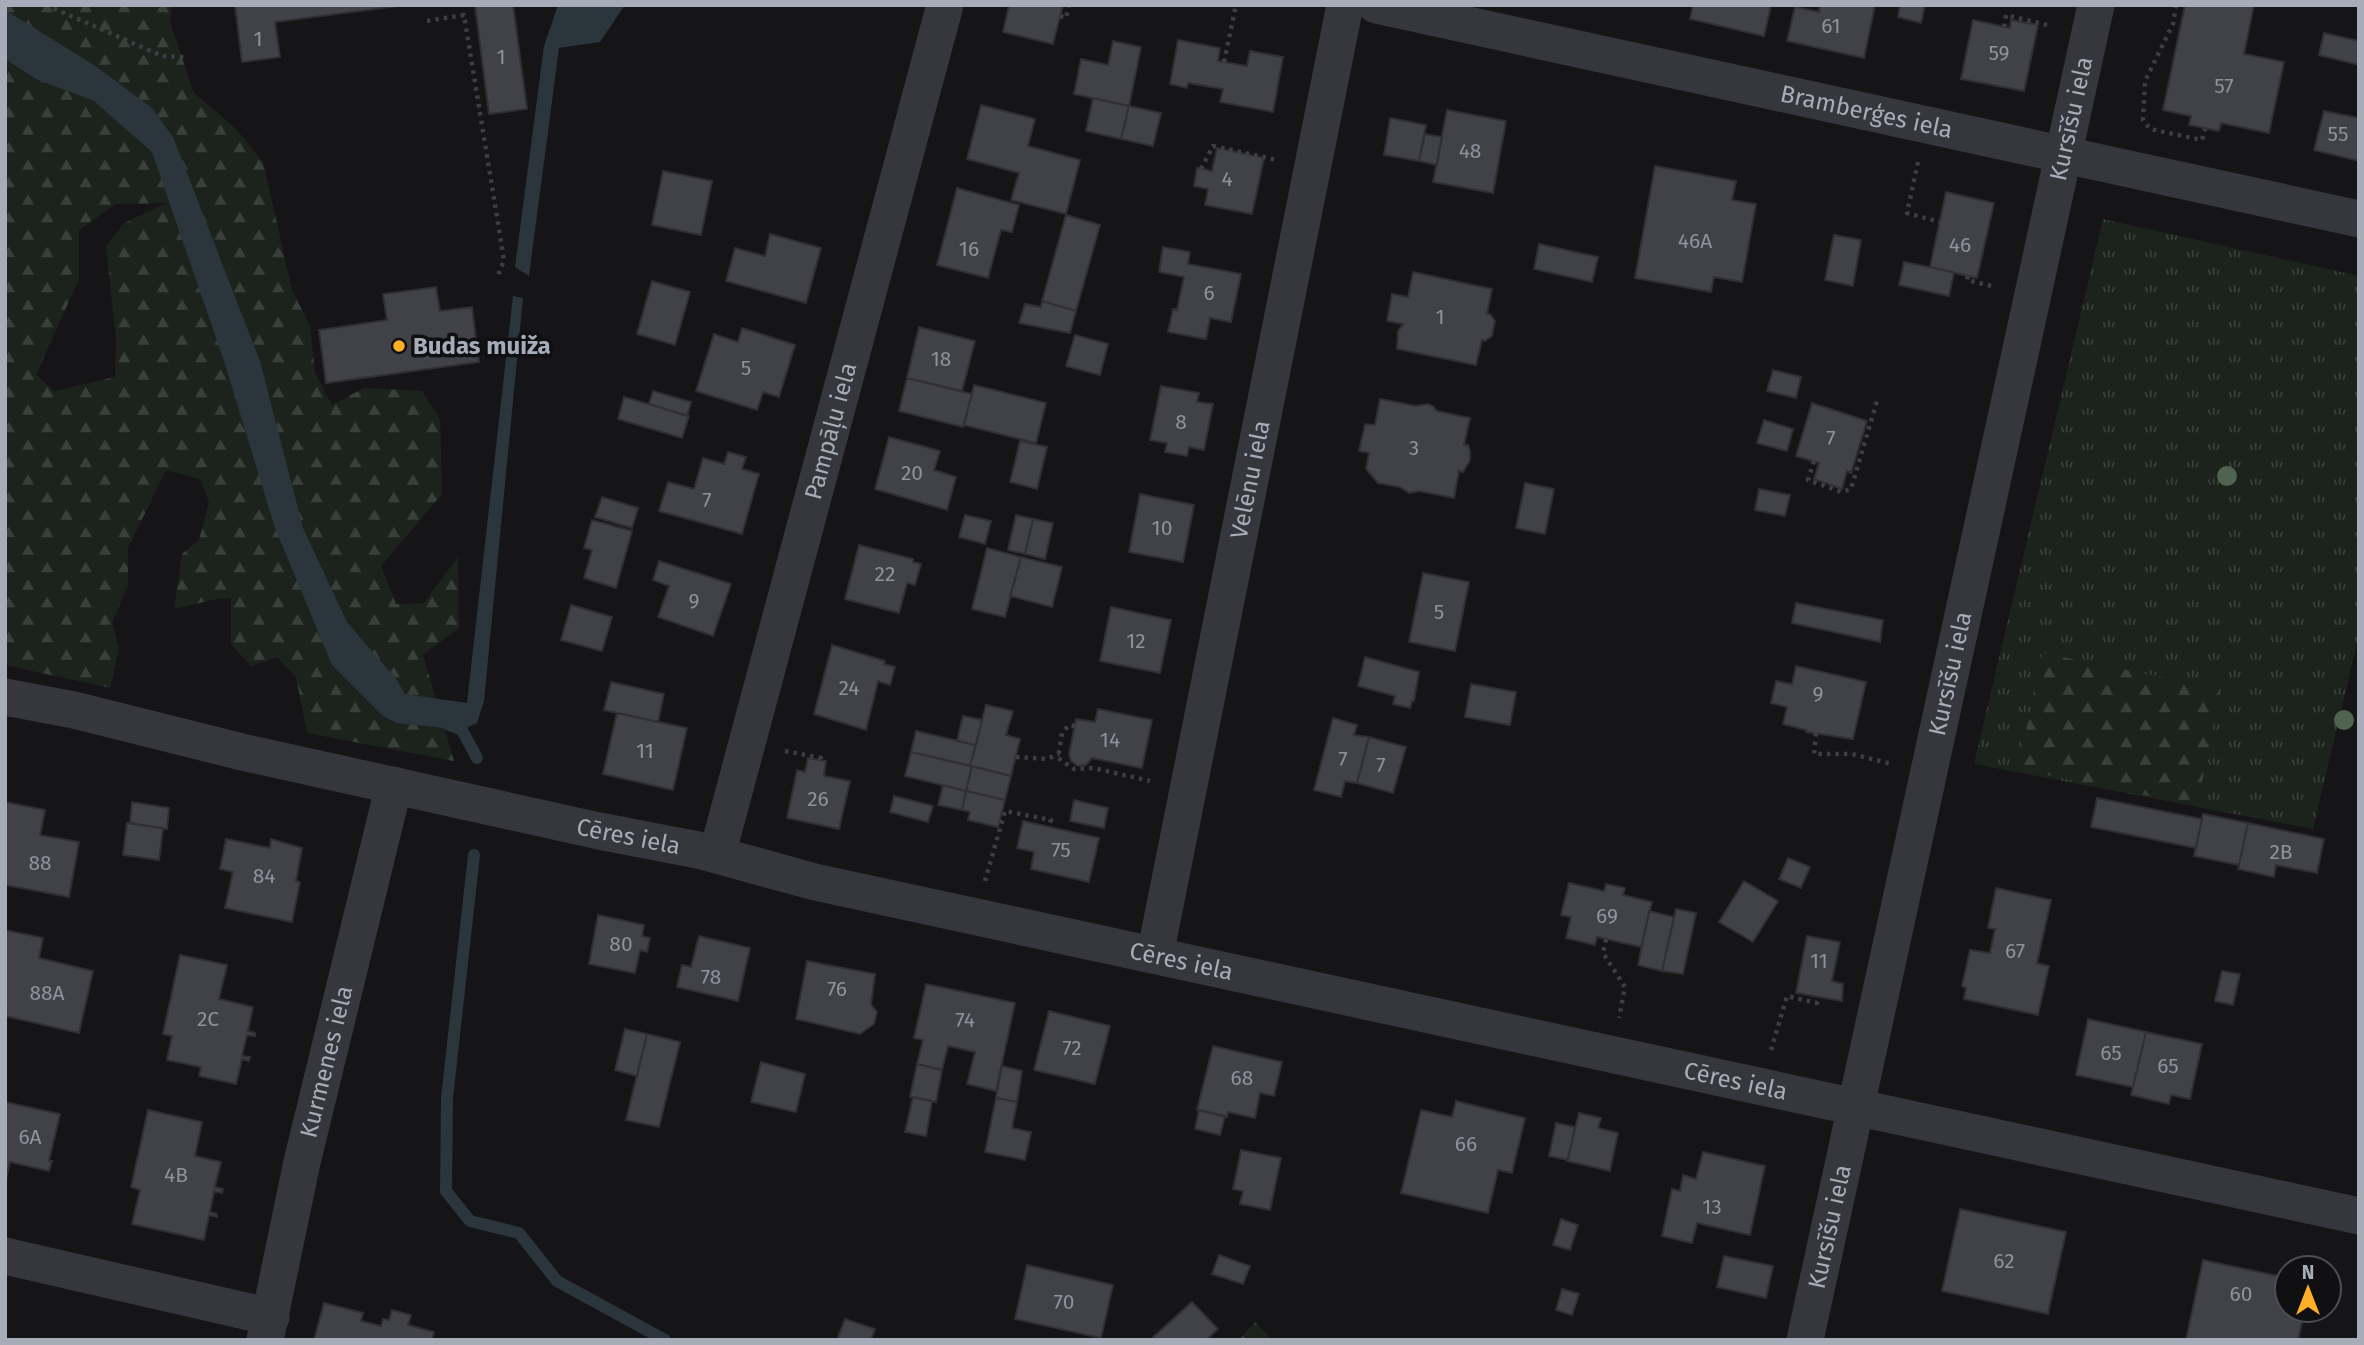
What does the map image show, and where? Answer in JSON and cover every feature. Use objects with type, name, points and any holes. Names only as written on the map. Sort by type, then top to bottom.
[{"type":"street","name":"Pampāļu iela","points":[[716,855],[945,5]]},
{"type":"street","name":"Velēnu iela","points":[[1155,955],[1345,5]]},
{"type":"street","name":"Bramberģes iela","points":[[1376,5],[2359,219]]},
{"type":"street","name":"Kursīšu iela","points":[[1805,1340],[2092,20]]},
{"type":"street","name":"Cēres iela","points":[[5,697],[74,710],[242,752],[716,855],[815,882],[2359,1216]]},
{"type":"street","name":"Kurmenes iela","points":[[268,1329],[302,1162],[394,785]]},
{"type":"street","points":[[5,1256],[268,1329]]},
{"type":"path","points":[[47,5],[162,56],[186,57]]},
{"type":"path","points":[[1060,16],[1066,18],[1069,5]]},
{"type":"path","points":[[1224,62],[1236,5]]},
{"type":"path","points":[[2176,5],[2174,24],[2145,81],[2143,120],[2150,129],[2202,141],[2205,129]]},
{"type":"path","points":[[427,21],[464,15],[504,260],[497,278]]},
{"type":"path","points":[[2004,27],[2006,15],[2092,20]]},
{"type":"path","points":[[1926,126],[1907,213],[1940,222]]},
{"type":"path","points":[[1201,169],[1213,146],[1312,169]]},
{"type":"path","points":[[1814,461],[1808,480],[1842,492],[1851,489],[1877,401]]},
{"type":"path","points":[[1075,726],[1069,725],[1062,733],[1058,758],[1064,764],[1074,769],[1093,768],[1149,780],[1166,797],[1186,801]]},
{"type":"path","points":[[1816,733],[1814,754],[1852,754],[1929,774]]},
{"type":"path","points":[[1016,757],[1047,759],[1059,754]]},
{"type":"path","points":[[979,917],[986,879],[1005,811],[1051,820],[1048,827]]},
{"type":"path","points":[[1606,939],[1603,953],[1625,987],[1611,1054]]},
{"type":"path","points":[[1761,1087],[1787,996],[1817,1003],[1818,997]]},
{"type":"green space","points":[[5,5],[172,5],[170,22],[194,93],[236,129],[263,162],[292,290],[310,326],[315,373],[332,405],[364,388],[422,391],[440,419],[442,494],[381,566],[396,604],[424,603],[458,557],[459,628],[423,655],[454,761],[307,733],[296,677],[277,657],[251,666],[231,644],[231,598],[174,609],[182,554],[199,540],[209,502],[200,479],[166,470],[128,548],[128,586],[112,622],[119,650],[110,688],[5,665]],"holes":[[[167,203],[124,223],[106,246],[116,340],[115,377],[55,391],[36,375],[79,279],[79,230],[116,204]]]},
{"type":"green space","points":[[2103,219],[2359,276],[2359,634],[2313,829],[1974,764]]},
{"type":"green space","points":[[2042,653],[2221,689],[2197,806],[2018,769]]},
{"type":"green space","points":[[1255,1322],[1272,1340],[1239,1340]]},
{"type":"shaded area","points":[[558,5],[625,5],[600,42],[559,48],[529,276],[515,267],[544,46]]},
{"type":"shaded area","points":[[5,10],[94,65],[152,108],[173,137],[260,361],[303,528],[347,622],[397,680],[405,694],[467,703],[513,296],[523,298],[484,701],[477,723],[462,730],[397,723],[383,716],[332,665],[275,528],[224,361],[152,152],[94,101],[36,79],[5,59]]},
{"type":"building","points":[[235,5],[406,5],[275,22],[280,57],[242,62]]},
{"type":"building","points":[[475,5],[513,5],[527,109],[489,114]]},
{"type":"building","points":[[1009,5],[1063,5],[1053,44],[1003,32]]},
{"type":"building","points":[[1693,5],[1771,5],[1764,36],[1690,19]]},
{"type":"building","points":[[1820,5],[1875,5],[1864,58],[1787,41],[1795,7],[1819,12]]},
{"type":"building","points":[[1900,5],[1925,5],[1921,23],[1898,17]]},
{"type":"building","points":[[2185,5],[2254,5],[2244,54],[2284,62],[2269,133],[2221,123],[2219,131],[2189,125],[2191,116],[2163,110]]},
{"type":"building","points":[[1973,20],[2010,28],[2011,20],[2038,25],[2024,91],[1961,79]]},
{"type":"building","points":[[2324,33],[2359,41],[2359,65],[2319,55]]},
{"type":"building","points":[[1178,40],[1220,48],[1218,61],[1247,66],[1250,51],[1283,57],[1273,112],[1220,102],[1223,89],[1188,83],[1187,88],[1170,84]]},
{"type":"building","points":[[1113,41],[1141,47],[1129,106],[1074,94],[1081,59],[1108,65]]},
{"type":"building","points":[[1093,98],[1129,106],[1121,139],[1086,131]]},
{"type":"building","points":[[981,105],[1035,119],[1028,146],[1080,160],[1066,214],[1011,200],[1019,173],[967,159]]},
{"type":"building","points":[[1129,106],[1161,113],[1153,146],[1121,139]]},
{"type":"building","points":[[1447,110],[1506,121],[1493,193],[1433,182]]},
{"type":"building","points":[[2324,111],[2359,118],[2359,161],[2314,150]]},
{"type":"building","points":[[1390,118],[1426,125],[1419,161],[1384,155]]},
{"type":"building","points":[[1425,134],[1442,137],[1437,165],[1419,161]]},
{"type":"building","points":[[1217,148],[1264,158],[1252,214],[1205,205],[1208,189],[1194,186],[1197,168],[1212,171]]},
{"type":"building","points":[[1655,166],[1736,181],[1732,200],[1756,204],[1742,282],[1714,277],[1711,292],[1635,278]]},
{"type":"building","points":[[663,171],[712,181],[701,235],[652,225]]},
{"type":"building","points":[[957,188],[1019,205],[1012,232],[1001,230],[988,278],[937,265]]},
{"type":"building","points":[[1946,192],[1994,203],[1977,278],[1930,267]]},
{"type":"building","points":[[1066,215],[1100,225],[1076,311],[1042,301]]},
{"type":"building","points":[[770,234],[821,248],[806,303],[726,281],[735,248],[765,256]]},
{"type":"building","points":[[1834,235],[1861,240],[1853,286],[1825,280]]},
{"type":"building","points":[[1539,244],[1598,257],[1592,282],[1534,269]]},
{"type":"building","points":[[1163,247],[1190,252],[1188,264],[1241,274],[1231,322],[1210,318],[1206,339],[1168,332],[1173,309],[1177,310],[1184,277],[1159,272]]},
{"type":"building","points":[[1904,262],[1954,272],[1949,296],[1899,285]]},
{"type":"building","points":[[1413,272],[1492,289],[1487,314],[1495,321],[1492,336],[1482,340],[1476,365],[1397,349],[1398,331],[1403,324],[1387,321],[1392,294],[1408,297]]},
{"type":"building","points":[[652,281],[690,292],[675,345],[637,334]]},
{"type":"building","name":"Budas muiža","points":[[436,287],[440,311],[472,307],[479,362],[326,383],[319,330],[387,320],[383,294]]},
{"type":"building","points":[[1042,301],[1076,311],[1070,333],[1019,323],[1025,304],[1041,307]]},
{"type":"building","points":[[919,327],[975,341],[962,391],[907,378]]},
{"type":"building","points":[[742,328],[795,345],[779,397],[763,392],[757,410],[696,391],[714,334],[738,342]]},
{"type":"building","points":[[1075,335],[1108,344],[1100,375],[1066,366]]},
{"type":"building","points":[[1773,370],[1801,377],[1796,398],[1767,391]]},
{"type":"building","points":[[907,378],[972,394],[963,427],[899,411]]},
{"type":"building","points":[[974,385],[1046,403],[1036,443],[964,425]]},
{"type":"building","points":[[1161,386],[1199,393],[1197,402],[1213,404],[1204,450],[1189,447],[1187,456],[1165,452],[1167,443],[1150,440]]},
{"type":"building","points":[[653,391],[691,402],[687,416],[649,404]]},
{"type":"building","points":[[624,397],[689,416],[682,438],[618,419]]},
{"type":"building","points":[[1380,399],[1416,406],[1427,404],[1437,411],[1470,418],[1464,445],[1468,445],[1470,460],[1463,472],[1459,471],[1454,498],[1419,491],[1409,493],[1400,487],[1378,483],[1366,469],[1369,453],[1359,451],[1365,424],[1375,425]]},
{"type":"building","points":[[1812,403],[1867,421],[1851,473],[1847,471],[1842,489],[1814,479],[1819,463],[1796,456]]},
{"type":"building","points":[[1764,420],[1793,429],[1787,451],[1757,443]]},
{"type":"building","points":[[889,437],[940,451],[934,470],[956,477],[947,510],[875,489]]},
{"type":"building","points":[[1020,441],[1047,447],[1037,489],[1010,482]]},
{"type":"building","points":[[728,452],[746,457],[742,469],[759,474],[742,534],[659,511],[668,482],[694,489],[703,458],[724,464]]},
{"type":"building","points":[[1525,483],[1554,489],[1545,534],[1516,528]]},
{"type":"building","points":[[1759,489],[1790,495],[1785,516],[1755,510]]},
{"type":"building","points":[[1140,494],[1194,505],[1183,562],[1129,552]]},
{"type":"building","points":[[602,497],[638,508],[632,528],[595,517]]},
{"type":"building","points":[[965,515],[991,521],[985,544],[959,537]]},
{"type":"building","points":[[1016,515],[1033,519],[1025,554],[1008,550]]},
{"type":"building","points":[[1033,519],[1053,523],[1045,559],[1025,554]]},
{"type":"building","points":[[592,520],[632,531],[616,588],[584,578],[592,550],[584,548]]},
{"type":"building","points":[[859,545],[913,559],[913,562],[921,564],[915,585],[907,583],[899,613],[845,599]]},
{"type":"building","points":[[987,548],[1021,557],[1005,617],[972,609]]},
{"type":"building","points":[[1021,557],[1062,567],[1052,607],[1010,596]]},
{"type":"building","points":[[659,561],[731,584],[713,636],[658,617],[669,586],[653,580]]},
{"type":"building","points":[[1423,573],[1469,582],[1455,651],[1409,642]]},
{"type":"building","points":[[1796,603],[1883,620],[1880,642],[1792,623]]},
{"type":"building","points":[[571,605],[612,617],[602,651],[561,640]]},
{"type":"building","points":[[1111,607],[1171,620],[1160,673],[1100,661]]},
{"type":"building","points":[[832,645],[885,661],[884,664],[895,667],[890,685],[878,681],[866,730],[814,714]]},
{"type":"building","points":[[1365,657],[1419,672],[1414,701],[1410,708],[1393,704],[1395,696],[1358,686]]},
{"type":"building","points":[[1796,666],[1866,682],[1853,739],[1806,732],[1783,724],[1787,707],[1771,703],[1776,681],[1792,684]]},
{"type":"building","points":[[611,682],[664,694],[658,722],[604,710]]},
{"type":"building","points":[[1471,684],[1516,692],[1510,725],[1465,717]]},
{"type":"building","points":[[986,705],[1013,711],[1006,735],[1020,739],[1011,776],[970,766]]},
{"type":"building","points":[[1098,709],[1152,720],[1142,768],[1092,758],[1086,765],[1078,766],[1071,761],[1069,754],[1076,719],[1095,722]]},
{"type":"building","points":[[617,713],[687,728],[673,790],[603,774]]},
{"type":"building","points":[[963,716],[982,720],[976,745],[957,741]]},
{"type":"building","points":[[1333,718],[1357,725],[1354,735],[1369,737],[1357,783],[1345,781],[1341,797],[1314,790]]},
{"type":"building","points":[[916,731],[976,745],[970,766],[911,752]]},
{"type":"building","points":[[1369,737],[1406,747],[1393,793],[1357,783]]},
{"type":"building","points":[[911,752],[972,766],[966,791],[905,776]]},
{"type":"building","points":[[808,758],[826,761],[824,776],[850,781],[839,829],[787,818],[797,770],[805,772]]},
{"type":"building","points":[[972,766],[1011,776],[1005,800],[966,791]]},
{"type":"building","points":[[943,785],[966,791],[962,810],[938,805]]},
{"type":"building","points":[[966,791],[1005,800],[998,827],[968,820],[970,812],[962,810]]},
{"type":"building","points":[[894,796],[933,806],[928,822],[890,812]]},
{"type":"building","points":[[2097,798],[2202,819],[2196,848],[2091,827]]},
{"type":"building","points":[[1074,800],[1108,808],[1104,828],[1070,821]]},
{"type":"building","points":[[5,802],[45,810],[40,835],[79,842],[69,897],[5,885]]},
{"type":"building","points":[[132,802],[169,808],[167,829],[130,823]]},
{"type":"building","points":[[2203,814],[2248,823],[2239,865],[2194,856]]},
{"type":"building","points":[[1023,821],[1099,838],[1089,882],[1031,869],[1034,852],[1017,848]]},
{"type":"building","points":[[127,823],[163,828],[159,860],[123,855]]},
{"type":"building","points":[[2248,823],[2324,839],[2317,873],[2276,865],[2274,877],[2238,869]]},
{"type":"building","points":[[226,839],[270,848],[271,839],[302,848],[296,881],[300,882],[292,922],[225,908],[233,872],[220,869]]},
{"type":"building","points":[[1788,858],[1810,867],[1801,888],[1779,879]]},
{"type":"building","points":[[1744,881],[1778,901],[1753,942],[1719,922]]},
{"type":"building","points":[[1569,883],[1604,891],[1606,884],[1625,888],[1623,895],[1652,902],[1641,947],[1597,937],[1595,945],[1566,938],[1571,917],[1561,915]]},
{"type":"building","points":[[1996,888],[2051,900],[2037,963],[2049,966],[2038,1015],[1964,999],[1966,988],[1962,986],[1970,950],[1990,953],[1995,929],[1988,928]]},
{"type":"building","points":[[1676,909],[1696,913],[1683,974],[1662,971]]},
{"type":"building","points":[[1649,911],[1674,917],[1662,971],[1638,965]]},
{"type":"building","points":[[598,915],[644,925],[642,936],[650,938],[647,952],[640,950],[635,973],[589,964]]},
{"type":"building","points":[[5,930],[43,938],[39,958],[93,971],[79,1033],[5,1016]]},
{"type":"building","points":[[699,936],[750,948],[738,1001],[677,987],[682,965],[691,967]]},
{"type":"building","points":[[1807,936],[1840,942],[1832,981],[1843,984],[1842,1001],[1796,993]]},
{"type":"building","points":[[180,955],[227,965],[219,999],[253,1007],[248,1031],[255,1033],[255,1036],[247,1035],[242,1056],[250,1057],[249,1061],[242,1059],[236,1084],[199,1076],[201,1067],[167,1060],[172,1036],[163,1034]]},
{"type":"building","points":[[807,961],[875,974],[871,1004],[877,1012],[874,1024],[860,1034],[796,1019]]},
{"type":"building","points":[[2222,971],[2240,974],[2233,1005],[2215,1001]]},
{"type":"building","points":[[926,984],[1015,1003],[996,1091],[967,1084],[975,1052],[948,1046],[942,1070],[917,1064],[923,1040],[914,1038]]},
{"type":"building","points":[[1049,1011],[1110,1026],[1095,1084],[1034,1070]]},
{"type":"building","points":[[2088,1019],[2146,1032],[2133,1087],[2076,1075]]},
{"type":"building","points":[[625,1029],[647,1034],[637,1076],[615,1070]]},
{"type":"building","points":[[2146,1032],[2202,1044],[2190,1099],[2171,1095],[2169,1104],[2131,1095]]},
{"type":"building","points":[[647,1034],[680,1042],[659,1127],[626,1120]]},
{"type":"building","points":[[1213,1046],[1282,1062],[1274,1096],[1260,1093],[1255,1118],[1228,1112],[1227,1117],[1197,1110]]},
{"type":"building","points":[[761,1062],[805,1074],[796,1112],[751,1102]]},
{"type":"building","points":[[917,1064],[942,1070],[936,1102],[910,1097]]},
{"type":"building","points":[[1002,1066],[1022,1071],[1017,1102],[996,1098]]},
{"type":"building","points":[[913,1097],[932,1101],[926,1136],[905,1132]]},
{"type":"building","points":[[996,1098],[1017,1102],[1012,1128],[1031,1132],[1025,1160],[985,1152]]},
{"type":"building","points":[[1456,1101],[1525,1118],[1512,1173],[1498,1170],[1488,1213],[1401,1193],[1421,1110],[1452,1117]]},
{"type":"building","points":[[5,1102],[60,1114],[49,1171],[10,1162],[5,1184]]},
{"type":"building","points":[[148,1110],[202,1122],[195,1156],[221,1162],[215,1187],[223,1189],[222,1193],[214,1191],[210,1212],[217,1214],[217,1217],[209,1215],[204,1240],[132,1224],[140,1190],[131,1187]]},
{"type":"building","points":[[1199,1110],[1225,1116],[1220,1135],[1195,1129]]},
{"type":"building","points":[[1579,1113],[1601,1118],[1598,1128],[1618,1133],[1610,1171],[1567,1161]]},
{"type":"building","points":[[1556,1123],[1575,1127],[1568,1160],[1549,1156]]},
{"type":"building","points":[[1241,1150],[1281,1158],[1270,1210],[1240,1204],[1243,1191],[1233,1189]]},
{"type":"building","points":[[1703,1152],[1765,1166],[1750,1235],[1697,1223],[1692,1243],[1662,1236],[1672,1189],[1680,1191],[1683,1175],[1696,1179]]},
{"type":"building","points":[[1960,1209],[2066,1232],[2048,1314],[1942,1291]]},
{"type":"building","points":[[1561,1219],[1578,1225],[1570,1250],[1553,1245]]},
{"type":"building","points":[[1219,1255],[1250,1266],[1243,1284],[1212,1274]]},
{"type":"building","points":[[1724,1256],[1773,1266],[1766,1298],[1717,1287]]},
{"type":"building","points":[[2203,1260],[2273,1275],[2273,1324],[2302,1324],[2298,1340],[2186,1340]]},
{"type":"building","points":[[1027,1265],[1113,1285],[1101,1338],[1015,1319]]},
{"type":"building","points":[[1562,1289],[1579,1294],[1572,1315],[1556,1310]]},
{"type":"building","points":[[1192,1302],[1218,1329],[1206,1340],[1156,1340],[1153,1337]]},
{"type":"building","points":[[324,1303],[363,1313],[361,1321],[381,1326],[383,1319],[389,1320],[392,1310],[411,1315],[408,1325],[434,1332],[432,1340],[314,1340]]},
{"type":"building","points":[[845,1319],[875,1329],[871,1340],[837,1340]]},
{"type":"waterway","points":[[447,724],[462,730],[477,758]]},
{"type":"waterway","points":[[474,855],[447,1098],[446,1191],[470,1221],[519,1233],[557,1281],[665,1340]]},
{"type":"place","name":"Budas muiža","points":[[399,346]]}]
